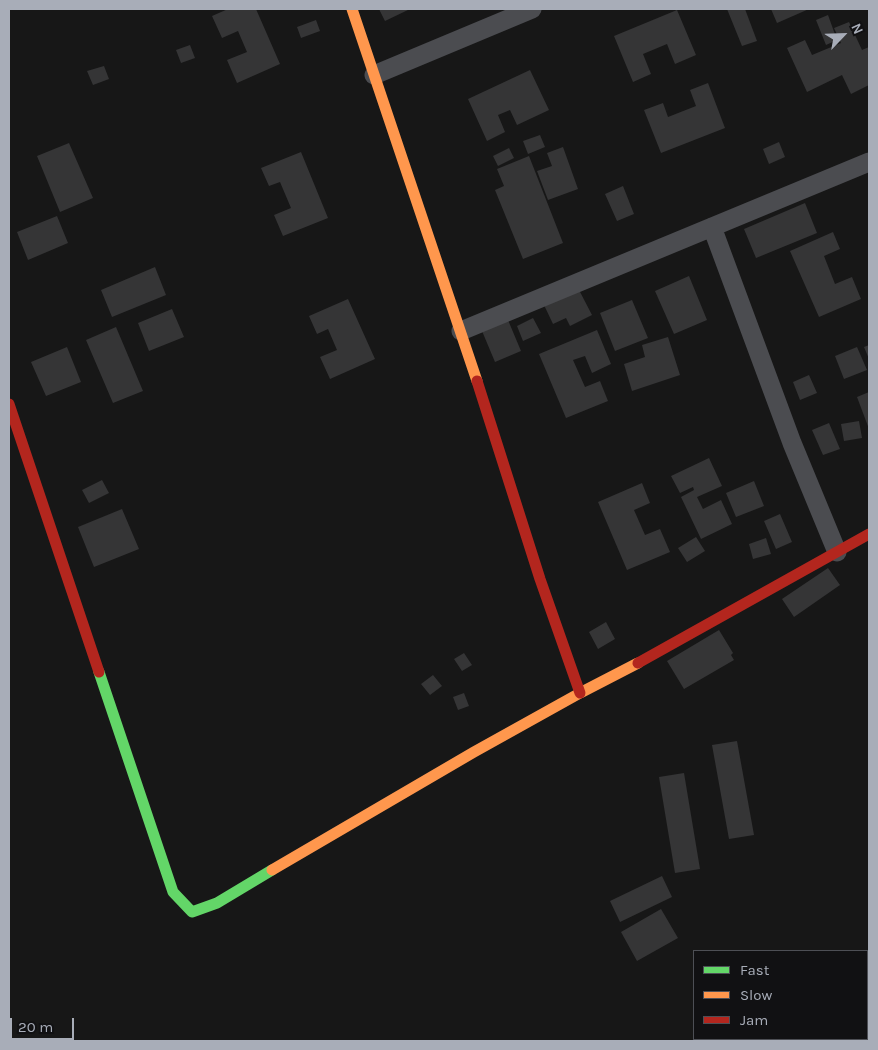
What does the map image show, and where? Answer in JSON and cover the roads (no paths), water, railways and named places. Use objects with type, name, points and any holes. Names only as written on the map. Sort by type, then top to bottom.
[{"type":"street","points":[[352,9],[461,331],[540,579],[580,693]]},
{"type":"street","points":[[374,75],[532,9]]},
{"type":"street","points":[[461,331],[869,162]]},
{"type":"street","points":[[712,227],[792,443],[837,552]]},
{"type":"street","points":[[9,404],[173,892],[192,912],[217,903],[474,752],[580,693],[669,647],[869,534]]}]
